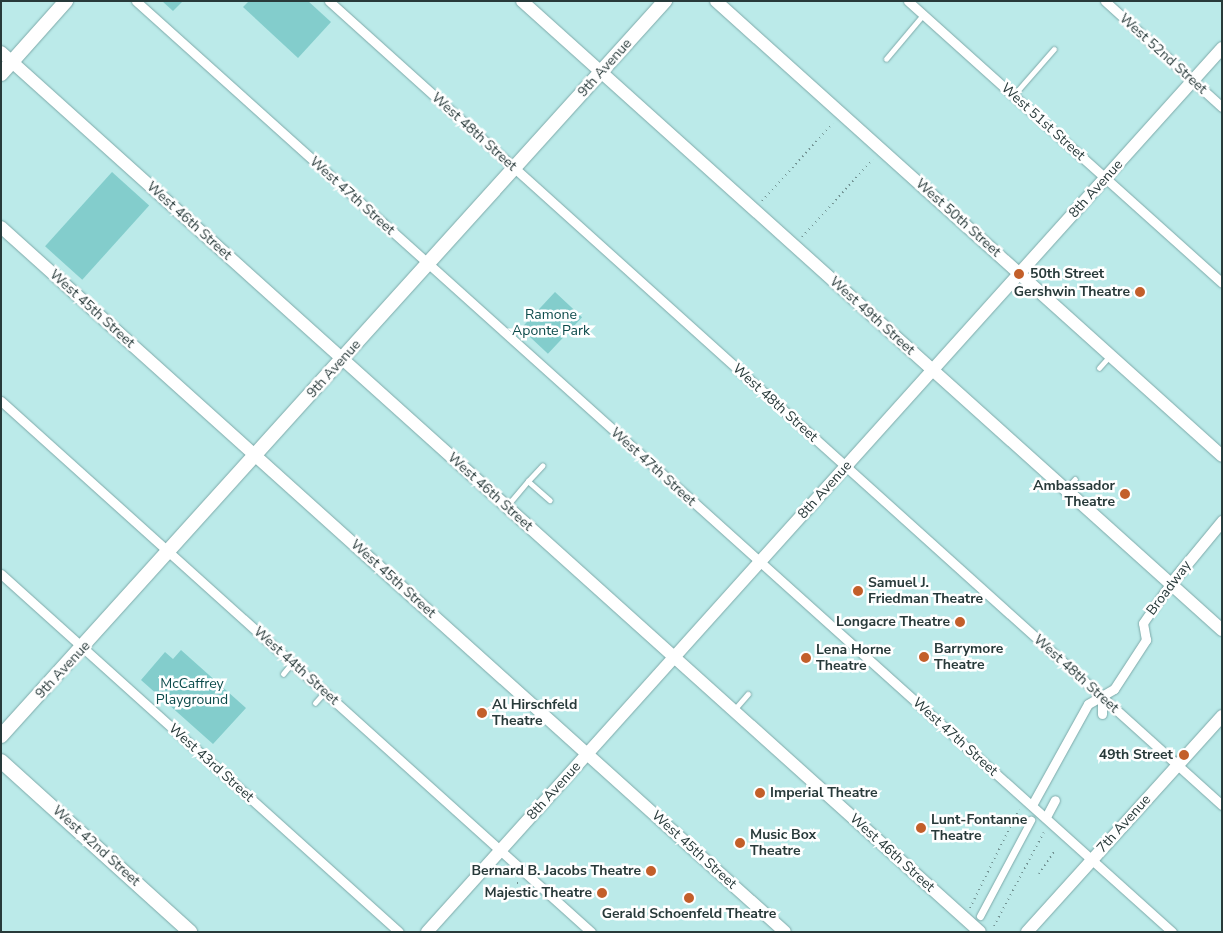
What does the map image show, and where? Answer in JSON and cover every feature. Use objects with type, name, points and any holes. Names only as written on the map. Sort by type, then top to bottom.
[{"type":"main road","points":[[1,74],[66,1]]},
{"type":"main road","name":"West 49th Street","points":[[522,1],[1222,630]]},
{"type":"main road","name":"9th Avenue","points":[[1,736],[83,648],[665,1]]},
{"type":"main road","name":"West 50th Street","points":[[716,1],[1222,456]]},
{"type":"main road","name":"8th Avenue","points":[[427,932],[1222,48]]},
{"type":"main road","name":"West 46th Street","points":[[1,52],[980,932]]},
{"type":"main road","name":"West 45th Street","points":[[1,227],[780,930]]},
{"type":"main road","name":"7th Avenue","points":[[1027,932],[1222,716]]},
{"type":"main road","name":"West 42nd Street","points":[[1,761],[190,932]]},
{"type":"street","name":"West 47th Street","points":[[136,1],[759,563],[1046,817],[1172,932]]},
{"type":"street","name":"West 48th Street","points":[[328,1],[1222,805]]},
{"type":"street","name":"West 51st Street","points":[[908,1],[1222,283]]},
{"type":"street","name":"West 52nd Street","points":[[1105,1],[1222,107]]},
{"type":"street","name":"West 44th Street","points":[[1,401],[591,932]]},
{"type":"street","name":"Broadway","points":[[1032,805],[1088,704],[1114,689],[1146,640],[1143,623],[1170,584],[1222,522]]},
{"type":"street","name":"West 43rd Street","points":[[1,574],[400,932]]},
{"type":"street","points":[[1102,696],[1102,714]]},
{"type":"street","points":[[1046,817],[1055,800]]},
{"type":"street","points":[[980,916],[1031,820]]},
{"type":"lane","points":[[886,58],[923,15]]},
{"type":"lane","points":[[1013,96],[1054,49]]},
{"type":"lane","points":[[1099,368],[1110,356]]},
{"type":"lane","points":[[506,507],[542,466]]},
{"type":"lane","points":[[1065,490],[1075,479]]},
{"type":"lane","points":[[528,481],[550,500]]},
{"type":"lane","points":[[283,674],[292,663]]},
{"type":"lane","points":[[315,703],[325,692]]},
{"type":"lane","points":[[733,711],[748,694]]},
{"type":"path","points":[[754,210],[842,114]]},
{"type":"path","points":[[794,246],[881,150]]},
{"type":"path","points":[[970,908],[1019,809]]},
{"type":"path","points":[[994,926],[1044,832]]},
{"type":"path","points":[[1039,874],[1055,850]]},
{"type":"green space","points":[[162,1],[183,1],[173,11]]},
{"type":"green space","points":[[249,1],[308,1],[331,22],[298,58],[243,7]]},
{"type":"green space","points":[[112,172],[149,205],[82,280],[45,246]]},
{"type":"green space","name":"Ramone Aponte Park","points":[[555,292],[582,317],[548,354],[521,329]]},
{"type":"green space","name":"McCaffrey Playground","points":[[181,650],[246,708],[213,744],[141,680],[165,652],[173,659]]},
{"type":"place","name":"50th Street","points":[[1019,274]]},
{"type":"place","name":"Gershwin Theatre","points":[[1140,292]]},
{"type":"place","name":"Ambassador Theatre","points":[[1125,494]]},
{"type":"place","name":"Samuel J. Friedman Theatre","points":[[858,591]]},
{"type":"place","name":"Longacre Theatre","points":[[960,622]]},
{"type":"place","name":"Barrymore Theatre","points":[[924,657]]},
{"type":"place","name":"Lena Horne Theatre","points":[[806,658]]},
{"type":"place","name":"Al Hirschfeld Theatre","points":[[482,713]]},
{"type":"place","name":"49th Street","points":[[1184,755]]},
{"type":"place","name":"Imperial Theatre","points":[[760,793]]},
{"type":"place","name":"Lunt-Fontanne Theatre","points":[[921,828]]},
{"type":"place","name":"Music Box Theatre","points":[[740,843]]},
{"type":"place","name":"Bernard B. Jacobs Theatre","points":[[651,871]]},
{"type":"place","name":"Majestic Theatre","points":[[602,893]]},
{"type":"place","name":"Gerald Schoenfeld Theatre","points":[[689,898]]}]
